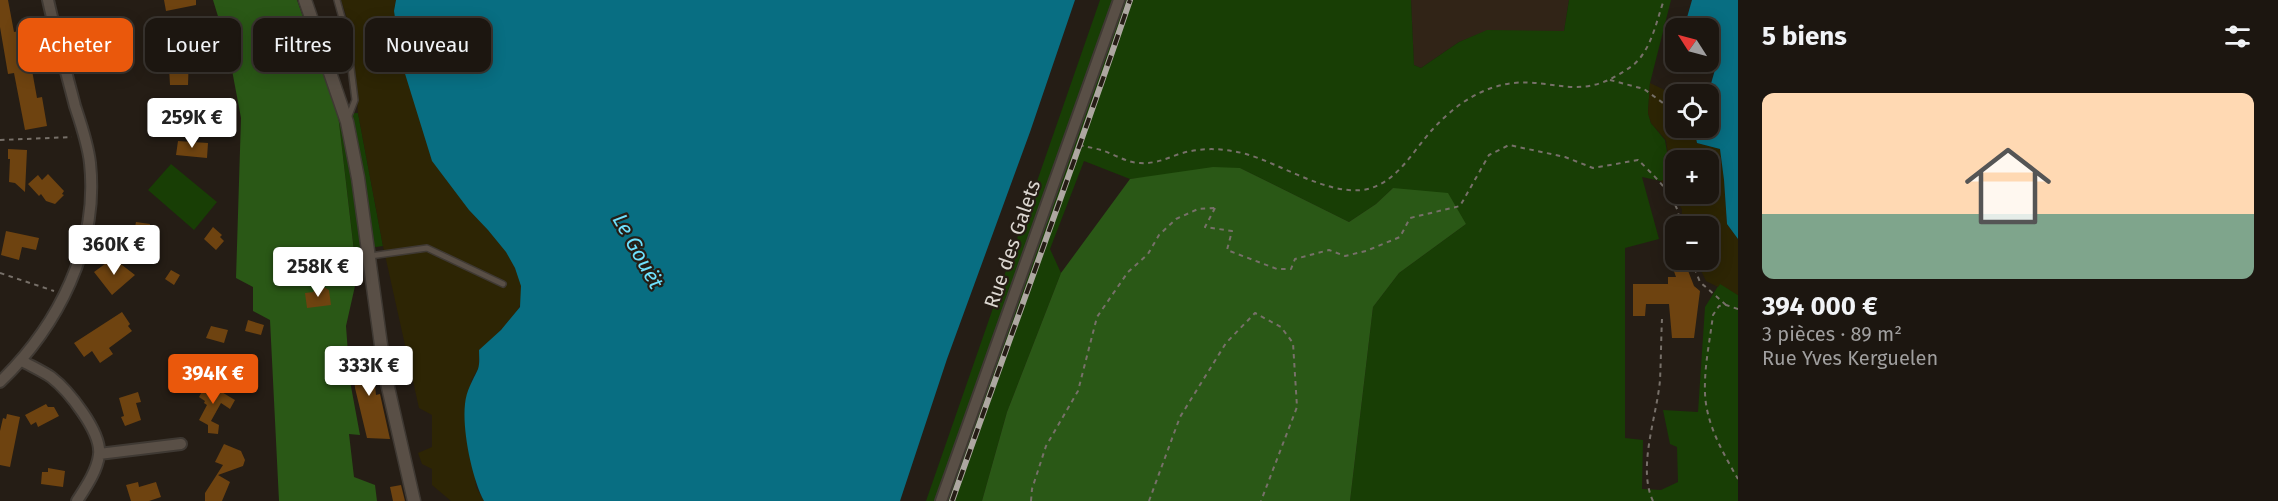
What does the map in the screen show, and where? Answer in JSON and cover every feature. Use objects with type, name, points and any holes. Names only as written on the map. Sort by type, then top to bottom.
[{"type":"street","points":[[0,382],[22,361],[51,321],[65,295],[80,260],[90,214],[90,163],[48,0]]},
{"type":"street","points":[[305,0],[347,122],[358,178],[385,374],[414,501]]},
{"type":"street","name":"Rue des Galets","points":[[941,501],[1119,0]]},
{"type":"street","points":[[22,361],[51,377],[71,398],[94,431],[99,454],[90,481],[77,501]]},
{"type":"street","points":[[99,454],[181,444]]},
{"type":"lane","points":[[337,0],[347,36],[355,100],[347,122]]},
{"type":"lane","points":[[368,256],[426,248],[503,284]]},
{"type":"path","points":[[1067,142],[1101,150],[1137,163],[1162,161],[1200,149],[1220,149],[1247,155],[1315,181],[1344,189],[1375,188],[1388,180],[1448,114],[1471,97],[1493,87],[1515,83],[1586,88],[1610,80],[1629,69],[1640,58],[1649,43],[1664,0]]},
{"type":"path","points":[[1610,80],[1644,89],[1665,104]]},
{"type":"path","points":[[0,140],[84,136]]},
{"type":"path","points":[[1031,501],[1032,489],[1046,447],[1078,391],[1096,317],[1128,272],[1148,254],[1159,235],[1176,219],[1198,209],[1215,208],[1205,227],[1232,231],[1227,250],[1277,269],[1291,269],[1296,259],[1329,250],[1345,256],[1366,251],[1400,237],[1410,218],[1461,206],[1489,155],[1509,145],[1565,157],[1593,168],[1638,160],[1672,200],[1678,216]]},
{"type":"path","points":[[1695,270],[1700,282],[1726,305],[1738,309]]},
{"type":"path","points":[[0,273],[65,295]]},
{"type":"path","points":[[1726,305],[1719,306],[1713,315],[1705,394],[1708,414],[1721,451],[1738,479]]},
{"type":"path","points":[[1149,501],[1180,417],[1226,343],[1255,313],[1281,327],[1293,343],[1297,407],[1261,501]]},
{"type":"path","points":[[1653,501],[1648,490],[1648,454],[1660,382],[1662,319]]},
{"type":"shaded area","points":[[1411,0],[1569,0],[1564,31],[1487,31],[1459,42],[1421,68],[1414,65]]},
{"type":"green space","points":[[213,0],[297,0],[303,18],[253,18],[253,72],[323,72],[338,114],[357,277],[346,326],[350,381],[360,435],[349,434],[354,477],[375,485],[377,501],[279,501],[270,320],[253,311],[253,287],[236,278],[241,118],[232,72],[241,72],[241,18],[219,18]]},
{"type":"green space","points":[[1100,0],[1411,0],[1414,65],[1421,68],[1459,42],[1487,30],[1564,31],[1569,0],[1671,0],[1650,83],[1648,113],[1651,123],[1665,140],[1665,179],[1661,181],[1642,177],[1659,239],[1625,248],[1625,438],[1643,440],[1642,489],[1661,490],[1678,482],[1677,447],[1670,444],[1663,410],[1698,412],[1705,307],[1720,283],[1738,295],[1738,501],[1350,501],[1373,307],[1399,273],[1466,224],[1393,188],[1376,204],[1349,222],[1240,168],[1130,179],[1084,161],[1050,249],[1061,273],[1007,412],[982,501],[926,501]]},
{"type":"green space","points":[[358,113],[383,246],[354,250],[338,114]]},
{"type":"green space","points":[[171,164],[217,202],[194,230],[148,190]]},
{"type":"green space","points":[[1213,167],[1240,168],[1349,222],[1376,204],[1393,188],[1448,193],[1466,224],[1399,273],[1373,307],[1350,501],[982,501],[1007,412],[1061,273],[1130,179]]},
{"type":"sand","points":[[341,0],[396,0],[394,11],[397,18],[365,18],[365,72],[417,72],[469,210],[507,252],[519,278],[522,291],[520,305],[497,335],[479,350],[479,367],[471,381],[476,487],[484,501],[451,501],[432,485],[432,469],[422,464],[418,453],[432,447],[432,415],[419,408],[383,246],[358,113],[353,18],[347,18]]},
{"type":"sand","points":[[1650,83],[1665,90],[1665,138],[1696,138],[1697,143],[1720,149],[1727,224],[1738,239],[1738,295],[1720,284],[1718,287],[1706,281],[1701,270],[1719,270],[1719,216],[1682,216],[1682,209],[1678,204],[1719,204],[1719,150],[1667,150],[1666,140],[1651,123],[1648,113]]},
{"type":"water","name":"Le Gouët","points":[[396,0],[1075,0],[1030,132],[947,359],[900,501],[484,501],[469,454],[464,415],[466,399],[478,369],[479,350],[501,330],[520,307],[521,286],[506,252],[469,210],[432,161],[404,72],[491,72],[491,18],[395,18]]},
{"type":"water","points":[[1692,0],[1738,0],[1738,239],[1727,224],[1720,149],[1697,143],[1696,138],[1719,138],[1719,84],[1711,84],[1714,72],[1719,72],[1721,49],[1719,48],[1719,18],[1687,18]]},
{"type":"building","points":[[0,0],[8,0],[14,32],[18,31],[18,72],[32,72],[37,98],[42,97],[47,126],[25,130],[14,73],[8,74],[0,27]]},
{"type":"building","points":[[164,0],[196,0],[196,5],[166,11]]},
{"type":"building","points":[[169,72],[188,72],[188,85],[170,85]]},
{"type":"building","points":[[178,141],[208,143],[207,158],[176,155]]},
{"type":"building","points":[[8,149],[27,150],[25,192],[15,183],[9,182]]},
{"type":"building","points":[[48,174],[64,191],[62,194],[64,195],[55,204],[46,201],[41,194],[39,196],[28,184],[38,175],[42,180]]},
{"type":"building","points":[[136,222],[150,224],[148,238],[156,245],[145,257],[126,240],[134,232]]},
{"type":"building","points":[[213,227],[222,235],[220,237],[224,241],[216,250],[204,239]]},
{"type":"building","points":[[6,231],[39,238],[36,250],[22,247],[19,260],[1,255]]},
{"type":"building","points":[[113,258],[135,275],[112,295],[94,272]]},
{"type":"building","points":[[171,270],[180,275],[174,285],[165,279]]},
{"type":"building","points":[[1674,270],[1688,270],[1694,286],[1700,291],[1694,338],[1672,338],[1669,304],[1646,304],[1645,316],[1633,316],[1633,284],[1668,284],[1668,277],[1676,277]]},
{"type":"building","points":[[322,286],[329,290],[331,305],[307,308],[305,293],[313,292],[317,287]]},
{"type":"building","points":[[122,312],[132,331],[109,348],[113,354],[100,363],[92,351],[84,357],[74,343]]},
{"type":"building","points":[[248,320],[264,325],[261,335],[245,331]]},
{"type":"building","points":[[211,326],[228,330],[224,343],[206,338]]},
{"type":"building","points":[[366,348],[373,369],[376,395],[380,394],[390,439],[367,438],[355,388],[352,352]]},
{"type":"building","points":[[208,380],[222,388],[220,391],[235,400],[230,409],[221,403],[211,421],[219,425],[218,434],[208,433],[208,425],[199,420],[207,405],[199,397]]},
{"type":"building","points":[[138,392],[141,402],[136,403],[141,420],[125,426],[121,417],[124,416],[119,398]]},
{"type":"building","points":[[46,404],[48,407],[54,407],[59,416],[38,427],[36,422],[31,425],[25,415]]},
{"type":"building","points":[[7,414],[20,417],[10,467],[0,465],[0,431],[3,418],[6,419]]},
{"type":"building","points":[[224,444],[241,451],[245,460],[243,466],[218,475],[230,482],[222,501],[205,501],[205,493],[223,465],[215,462]]},
{"type":"building","points":[[48,468],[65,471],[63,487],[41,484],[42,472],[48,472]]},
{"type":"building","points":[[138,482],[139,487],[156,482],[161,497],[149,501],[131,501],[126,485]]},
{"type":"building","points":[[401,485],[405,501],[393,501],[390,487]]},
{"type":"railway","points":[[952,501],[1130,0]]}]
